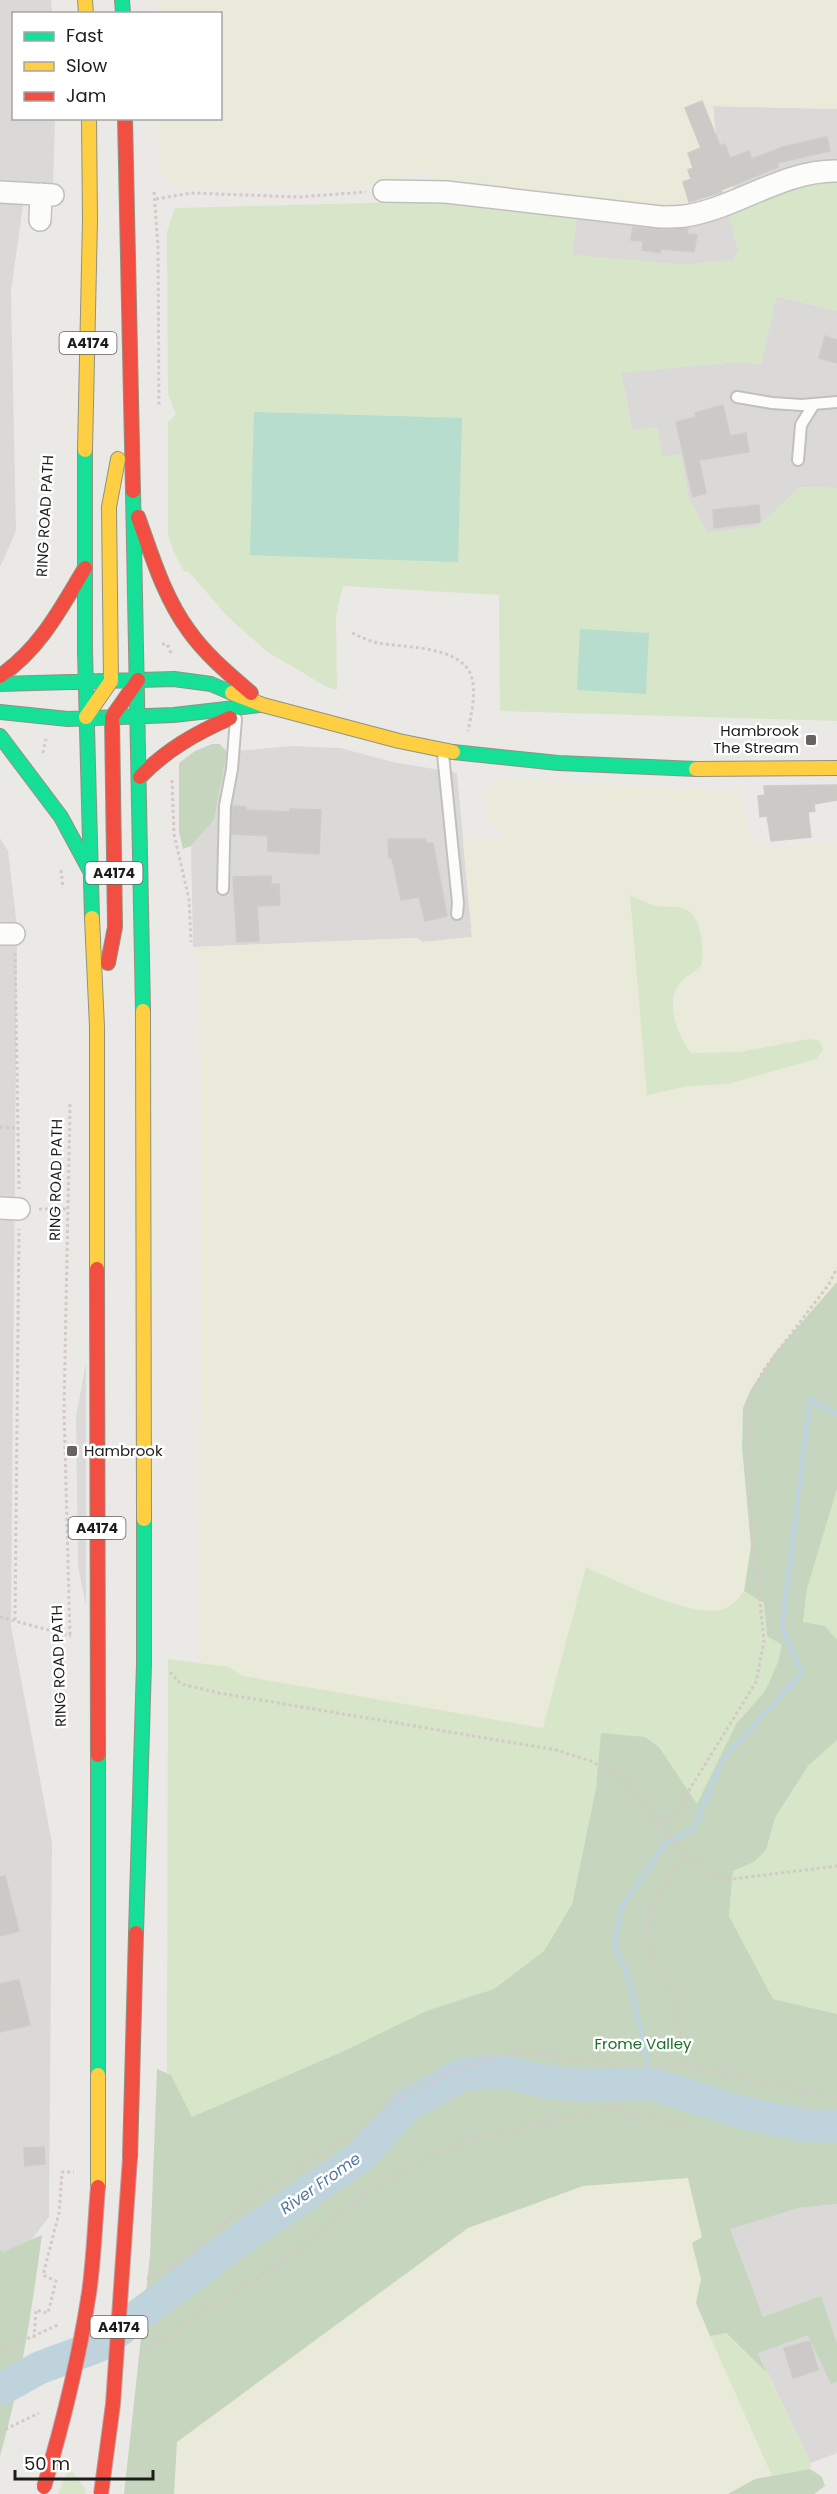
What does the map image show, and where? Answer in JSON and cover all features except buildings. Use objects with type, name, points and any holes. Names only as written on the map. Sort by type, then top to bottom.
[{"type":"main road","name":"A4174","points":[[42,2491],[63,2425],[78,2358],[89,2290],[98,2187],[97,1027],[89,869],[85,718],[85,568],[91,222],[89,120]]},
{"type":"main road","name":"A4174","points":[[100,2494],[112,2404],[130,2158],[144,1664],[145,1294],[140,777],[125,120]]},
{"type":"main road","points":[[85,718],[111,681],[109,507],[131,387]]},
{"type":"main road","points":[[134,506],[161,581],[184,624],[207,652],[263,705]]},
{"type":"main road","points":[[0,676],[19,663],[41,637],[85,568]]},
{"type":"main road","points":[[0,684],[174,679],[211,684],[263,705],[442,751],[558,763],[688,769],[837,768]]},
{"type":"main road","points":[[112,717],[138,680]]},
{"type":"main road","points":[[140,777],[156,760],[197,732],[263,705]]},
{"type":"main road","points":[[0,712],[49,718],[85,718],[194,714],[263,705]]},
{"type":"main road","name":"A4174","points":[[97,1027],[114,927],[112,717]]},
{"type":"main road","points":[[0,736],[61,817],[89,869]]},
{"type":"street","points":[[384,191],[446,192],[661,217],[685,216],[800,176],[837,171]]},
{"type":"street","points":[[0,192],[47,195],[40,220]]},
{"type":"lane","points":[[737,397],[772,404],[837,402]]},
{"type":"lane","points":[[798,460],[801,425],[814,404]]},
{"type":"lane","points":[[223,889],[225,806],[232,769],[237,715]]},
{"type":"lane","points":[[442,751],[459,903],[457,914]]},
{"type":"path","points":[[159,411],[156,199],[191,194],[297,197],[384,191]]},
{"type":"path","points":[[352,633],[380,643],[444,653],[462,663],[471,676],[472,688],[472,712],[464,753]]},
{"type":"path","points":[[27,772],[42,758],[49,718]]},
{"type":"path","points":[[172,771],[174,834],[189,899],[191,942]]},
{"type":"path","points":[[59,861],[63,890]]},
{"type":"path","points":[[7,934],[18,1128],[10,1208],[15,1620]]},
{"type":"path","name":"RING ROAD PATH","points":[[70,1103],[64,1409],[70,1647]]},
{"type":"path","points":[[0,1127],[18,1128]]},
{"type":"path","points":[[10,1208],[68,1209]]},
{"type":"path","points":[[658,1824],[685,1806],[688,1792],[756,1682],[764,1641],[751,1518],[751,1396],[762,1371],[829,1284],[837,1268]]},
{"type":"path","points":[[144,1664],[162,1665],[181,1684],[219,1693],[556,1750],[591,1761],[619,1776],[685,1854],[725,1880],[837,1866]]},
{"type":"path","points":[[684,2064],[676,1995],[652,1969],[647,1932],[655,1902],[685,1854]]},
{"type":"path","points":[[147,2279],[177,2262],[266,2189],[362,2128],[390,2103],[458,2068],[522,2051],[602,2064],[684,2064],[780,2087],[830,2097],[837,2096]]},
{"type":"path","points":[[138,2356],[296,2252],[350,2206],[427,2157],[477,2138],[608,2108],[689,2127]]},
{"type":"path","points":[[33,2338],[36,2310],[48,2313],[56,2281],[43,2275],[59,2213],[62,2172],[76,2173],[77,2162]]},
{"type":"path","points":[[0,2351],[64,2322]]},
{"type":"path","points":[[0,2432],[40,2413]]},
{"type":"shaded area","points":[[0,0],[51,0],[52,12],[12,12],[12,120],[55,120],[53,184],[26,184],[11,291],[16,531],[0,567]]},
{"type":"shaded area","points":[[713,106],[837,109],[837,166],[735,192],[717,148]]},
{"type":"shaded area","points":[[728,212],[739,252],[733,260],[685,265],[572,255],[577,215]]},
{"type":"shaded area","points":[[776,296],[837,311],[837,488],[801,487],[758,526],[708,534],[688,497],[681,454],[663,457],[632,430],[621,372],[737,362],[761,364]]},
{"type":"shaded area","points":[[290,746],[340,748],[393,762],[457,773],[472,937],[423,942],[416,938],[193,947],[191,846],[214,820],[227,752]]},
{"type":"shaded area","points":[[0,838],[8,851],[17,927],[11,1626],[52,1843],[49,2217],[10,2267],[0,2268]]},
{"type":"shaded area","points":[[86,1363],[86,1606],[78,1566],[76,1417]]},
{"type":"shaded area","points":[[837,2204],[837,2453],[811,2463],[702,2237],[799,2208]]},
{"type":"green space","points":[[158,0],[837,0],[837,109],[713,106],[717,148],[735,192],[691,208],[614,206],[615,200],[436,184],[429,174],[410,172],[393,185],[174,186],[160,171],[158,120],[222,120],[222,12],[158,12]]},
{"type":"green space","points":[[837,179],[837,311],[777,296],[761,364],[737,362],[621,373],[632,430],[657,427],[663,457],[681,454],[688,497],[708,533],[758,526],[801,487],[837,488],[837,721],[500,711],[499,595],[343,586],[336,616],[337,690],[327,687],[266,651],[228,617],[189,572],[184,571],[168,534],[168,422],[176,414],[168,394],[167,232],[175,208],[407,202],[439,199],[577,215],[572,255],[686,265],[733,260],[739,253],[728,212],[772,195]]},
{"type":"green space","points":[[254,412],[462,418],[458,562],[250,555]]},
{"type":"green space","points":[[580,629],[649,633],[646,694],[577,690]]},
{"type":"green space","points":[[212,744],[220,744],[227,752],[214,820],[191,846],[183,849],[179,832],[179,763],[195,751]]},
{"type":"green space","points":[[499,778],[739,792],[751,841],[765,849],[832,841],[837,848],[837,1282],[775,1353],[750,1391],[743,1408],[742,1447],[751,1546],[744,1591],[736,1603],[719,1610],[702,1611],[627,1587],[586,1567],[543,1728],[243,1676],[229,1667],[200,1663],[202,1120],[200,987],[196,947],[416,938],[423,942],[472,937],[463,842],[508,837],[498,831],[490,819],[486,792]],"holes":[[[631,895],[657,906],[683,908],[692,913],[700,932],[703,949],[693,974],[681,981],[675,991],[674,1021],[681,1040],[691,1053],[739,1052],[810,1039],[820,1041],[823,1050],[816,1059],[728,1084],[688,1086],[647,1094]]]},
{"type":"green space","points":[[630,895],[657,906],[685,909],[691,913],[699,926],[702,965],[680,983],[673,999],[678,1029],[691,1053],[739,1052],[810,1039],[820,1041],[823,1050],[816,1059],[728,1084],[688,1086],[647,1095]]},
{"type":"green space","name":"Frome Valley","points":[[837,1282],[837,1489],[807,1589],[803,1622],[825,1626],[837,1640],[837,1740],[808,1766],[775,1818],[766,1850],[754,1862],[733,1871],[729,1916],[773,1999],[837,2014],[837,2204],[799,2208],[730,2229],[763,2317],[821,2296],[837,2344],[837,2382],[831,2384],[808,2335],[758,2353],[767,2373],[726,2333],[710,2336],[696,2303],[701,2279],[692,2243],[702,2237],[688,2178],[583,2186],[468,2228],[177,2442],[174,2494],[124,2494],[150,2255],[157,2069],[171,2075],[192,2117],[346,2050],[426,2011],[494,1989],[544,1951],[572,1904],[596,1788],[601,1733],[645,1737],[659,1747],[697,1804],[736,1724],[765,1691],[778,1662],[782,1645],[767,1636],[764,1603],[744,1591],[751,1546],[742,1447],[743,1408],[750,1391],[775,1353]]},
{"type":"green space","points":[[837,1489],[837,1640],[825,1626],[803,1622],[807,1589]]},
{"type":"green space","points":[[586,1567],[652,1596],[690,1608],[706,1611],[727,1608],[744,1591],[764,1603],[767,1636],[782,1645],[778,1662],[765,1691],[736,1724],[697,1805],[659,1747],[602,1734],[596,1788],[572,1904],[544,1951],[494,1989],[426,2011],[346,2050],[192,2118],[171,2075],[167,2073],[168,1659],[229,1667],[243,1676],[543,1728]]},
{"type":"green space","points":[[837,1740],[837,2014],[773,1999],[729,1916],[733,1871],[754,1862],[766,1850],[775,1818],[808,1766]]},
{"type":"green space","points":[[688,2177],[702,2237],[692,2243],[701,2279],[696,2304],[772,2476],[755,2479],[728,2494],[174,2494],[177,2442],[468,2228],[583,2186]]},
{"type":"green space","points":[[42,2235],[20,2374],[0,2456],[0,2250],[3,2252]]},
{"type":"green space","points":[[725,2333],[767,2373],[811,2463],[810,2469],[772,2476],[710,2336]]},
{"type":"green space","points":[[69,2468],[86,2489],[85,2494],[58,2494]]},
{"type":"green space","points":[[810,2469],[822,2477],[825,2486],[814,2494],[728,2494],[755,2479]]},
{"type":"waterway","points":[[652,2084],[630,1981],[615,1949],[620,1910],[665,1844],[694,1828],[723,1759],[802,1673],[782,1628],[810,1399],[837,1414]]},
{"type":"waterway","name":"River Frome","points":[[0,2390],[39,2368],[98,2346],[243,2237],[360,2157],[405,2107],[461,2075],[503,2071],[542,2081],[577,2085],[652,2084],[744,2113],[807,2126],[837,2126]]},
{"type":"traffic: fast","points":[[122,0],[123,12]]},
{"type":"traffic: fast","points":[[85,450],[85,651],[92,918]]},
{"type":"traffic: fast","points":[[133,491],[143,1011]]},
{"type":"traffic: fast","points":[[0,684],[174,679],[211,684],[232,693]]},
{"type":"traffic: fast","points":[[0,712],[68,719],[174,715],[260,705]]},
{"type":"traffic: fast","points":[[0,736],[61,817],[89,869]]},
{"type":"traffic: fast","points":[[453,752],[558,763],[696,769]]},
{"type":"traffic: fast","points":[[136,1933],[144,1664],[144,1519]]},
{"type":"traffic: fast","points":[[98,1755],[98,2075]]},
{"type":"traffic: slow","points":[[85,0],[86,12]]},
{"type":"traffic: slow","points":[[85,450],[90,220],[89,120]]},
{"type":"traffic: slow","points":[[86,717],[111,681],[109,507],[118,459]]},
{"type":"traffic: slow","points":[[232,693],[263,705],[399,741],[453,752]]},
{"type":"traffic: slow","points":[[696,769],[837,768]]},
{"type":"traffic: slow","points":[[92,918],[97,1027],[97,1269]]},
{"type":"traffic: slow","points":[[143,1011],[144,1519]]},
{"type":"traffic: slow","points":[[98,2075],[98,2187]]},
{"type":"traffic: jam","points":[[125,120],[133,491]]},
{"type":"traffic: jam","points":[[138,517],[159,576],[180,618],[210,656],[251,693]]},
{"type":"traffic: jam","points":[[0,676],[38,641],[85,568]]},
{"type":"traffic: jam","points":[[108,963],[115,927],[112,717],[138,680]]},
{"type":"traffic: jam","points":[[140,777],[160,758],[182,743],[230,718]]},
{"type":"traffic: jam","points":[[97,1269],[98,1755]]},
{"type":"traffic: jam","points":[[130,2158],[136,1933]]},
{"type":"traffic: jam","points":[[101,2494],[113,2404],[130,2158]]},
{"type":"traffic: jam","points":[[44,2487],[70,2391],[85,2318],[92,2267],[98,2187]]},
{"type":"place","name":"Hambrook The Stream","points":[[811,740]]},
{"type":"place","name":"Hambrook","points":[[72,1451]]}]
